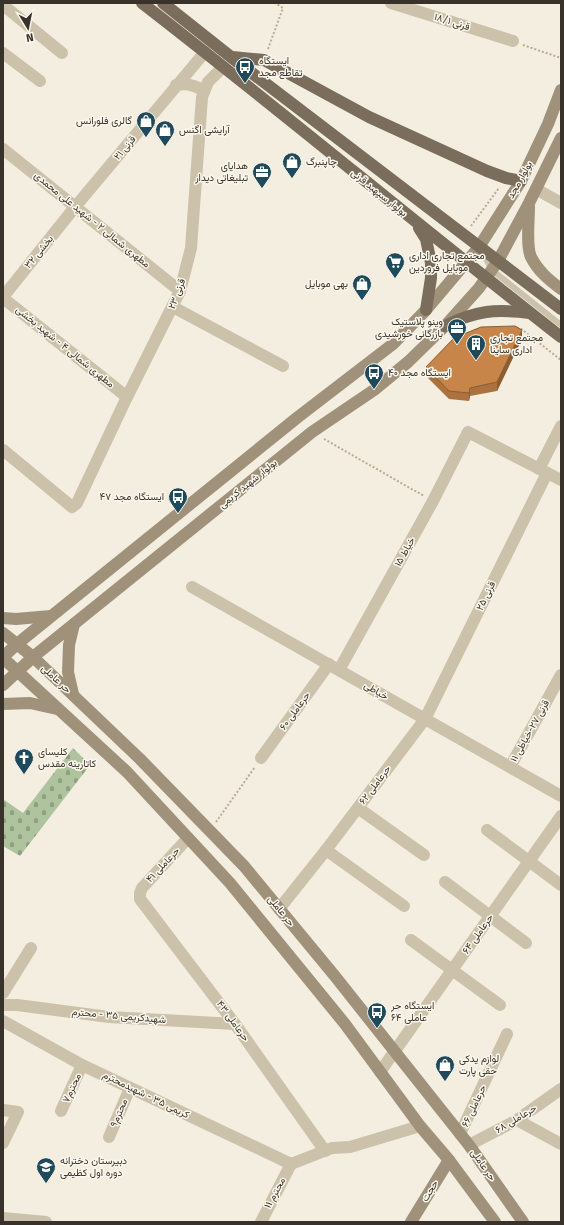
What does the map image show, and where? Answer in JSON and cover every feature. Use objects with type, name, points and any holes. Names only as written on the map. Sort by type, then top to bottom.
[{"type":"main road","name":"بولوار سپهبد قرنی","points":[[142,3],[467,263],[492,270],[510,269],[561,309]]},
{"type":"main road","name":"بولوار سپهبد قرنی","points":[[163,3],[479,247],[492,270],[530,313],[561,337]]},
{"type":"main road","points":[[231,57],[264,60],[369,117],[487,172],[520,181]]},
{"type":"main road","name":"بولوار مجد","points":[[467,263],[479,247],[520,181],[548,124],[561,90]]},
{"type":"main road","name":"بولوار مجد","points":[[492,270],[529,204],[561,138]]},
{"type":"main road","points":[[529,204],[528,236],[530,256],[544,276],[561,289]]},
{"type":"main road","points":[[412,219],[426,239],[431,263],[432,278],[426,310]]},
{"type":"main road","name":"بولوار شهید کریمی","points":[[3,658],[17,644],[51,616],[298,417],[393,344],[426,310],[467,263]]},
{"type":"main road","name":"بولوار شهید کریمی","points":[[3,685],[33,657],[312,432],[374,390],[408,362],[445,326],[479,288],[492,270]]},
{"type":"main road","points":[[445,326],[463,317],[490,311],[506,310],[530,313]]},
{"type":"main road","points":[[3,618],[16,620],[51,616]]},
{"type":"main road","points":[[73,694],[68,672],[69,645],[74,624]]},
{"type":"main road","name":"حر عاملی","points":[[3,633],[33,657],[73,694],[140,759],[244,866],[469,1145],[524,1222]]},
{"type":"main road","name":"حر عاملی","points":[[3,658],[127,772],[230,883],[345,1024],[420,1126],[449,1160],[495,1222]]},
{"type":"main road","points":[[3,704],[30,703],[59,709]]},
{"type":"main road","name":"حجت","points":[[411,1222],[449,1160]]},
{"type":"street","name":"قرنی ۱۸/۱","points":[[391,3],[513,41]]},
{"type":"street","points":[[3,5],[62,54]]},
{"type":"street","name":"قرنی ۲۱","points":[[75,207],[204,52]]},
{"type":"street","points":[[3,53],[40,81]]},
{"type":"street","name":"قرنی ۲۳","points":[[3,450],[72,506],[77,503],[127,397],[180,291],[192,248],[202,97],[208,82],[223,67]]},
{"type":"street","points":[[176,85],[191,85],[204,91]]},
{"type":"street","name":"مطهری شمالی ۲ - شهید علی محمدی","points":[[3,148],[180,291]]},
{"type":"street","points":[[536,189],[561,203]]},
{"type":"street","name":"بخشی ۳۲","points":[[3,297],[75,207]]},
{"type":"street","name":"مطهری شمالی ۴ - شهید بخشی","points":[[3,297],[127,397]]},
{"type":"street","points":[[173,307],[283,366]]},
{"type":"street","name":"قرنی ۲۵","points":[[425,719],[543,471],[561,426]]},
{"type":"street","name":"خیاط ۱۵","points":[[334,667],[433,501],[468,432],[543,471]]},
{"type":"street","points":[[543,471],[561,480]]},
{"type":"street","name":"خیاطی","points":[[192,587],[561,796]]},
{"type":"street","name":"حرعاملی ۶۰","points":[[261,758],[334,667]]},
{"type":"street","name":"قرنی ۲۷-خیاطی ۱۱","points":[[510,767],[561,675]]},
{"type":"street","name":"حرعاملی ۶۲","points":[[279,909],[326,850],[425,719]]},
{"type":"street","points":[[358,808],[424,855]]},
{"type":"street","name":"حرعاملی ۶۴","points":[[380,1072],[453,971],[561,816]]},
{"type":"street","points":[[487,830],[561,885]]},
{"type":"street","name":"حرعاملی ۴۱","points":[[140,893],[142,888],[188,838]]},
{"type":"street","points":[[326,850],[404,906]]},
{"type":"street","points":[[446,882],[526,943]]},
{"type":"street","name":"حرعاملی ۴۳","points":[[140,893],[140,899],[235,1024],[325,1150]]},
{"type":"street","points":[[411,940],[500,1005]]},
{"type":"street","points":[[3,993],[31,948]]},
{"type":"street","name":"شهیدکریمی ۳۵ - محترم","points":[[3,1005],[17,1005],[108,1017],[235,1024]]},
{"type":"street","name":"کریمی ۳۵ - شهیدمحترم","points":[[3,1022],[82,1065],[291,1164]]},
{"type":"street","name":"حرعاملی ۶۶","points":[[460,1134],[508,1034]]},
{"type":"street","name":"محترم۷","points":[[61,1111],[82,1065]]},
{"type":"street","name":"محترم۹","points":[[109,1137],[130,1088]]},
{"type":"street","name":"حرعاملی ۶۸","points":[[469,1145],[517,1120],[561,1089]]},
{"type":"street","points":[[3,1110],[18,1112],[3,1142]]},
{"type":"street","points":[[517,1120],[561,1144]]},
{"type":"street","points":[[291,1164],[325,1150],[350,1147],[420,1126]]},
{"type":"street","name":"محترم ۱۱","points":[[261,1222],[291,1164]]},
{"type":"street","points":[[3,1218],[46,1222]]},
{"type":"lane","points":[[492,270],[561,325]]},
{"type":"path","points":[[264,60],[283,8],[275,3]]},
{"type":"path","points":[[513,41],[561,58]]},
{"type":"path","points":[[464,236],[506,178]]},
{"type":"path","points":[[513,328],[520,328],[561,360]]},
{"type":"path","points":[[312,432],[433,501]]},
{"type":"path","points":[[210,831],[261,758]]},
{"type":"green space","points":[[73,748],[90,765],[20,856],[3,846],[3,799],[23,813]]},
{"type":"building","name":"مجتمع تجاری اداری ساینا","points":[[515,326],[522,330],[497,382],[470,388],[469,393],[449,391],[426,367],[454,338],[481,327]]},
{"type":"place","name":"ایستگاه تقاطع مجد","points":[[245,84]]},
{"type":"place","name":"گالری فلورانس","points":[[146,138]]},
{"type":"place","name":"آرایشی اگنس","points":[[165,147]]},
{"type":"place","name":"چاپنبرگ","points":[[292,179]]},
{"type":"place","name":"هدایای تبلیغاتی دیدار","points":[[262,189]]},
{"type":"place","name":"مجتمع تجاری اداری موبایل فروردین","points":[[395,279]]},
{"type":"place","name":"بهی موبایل","points":[[362,301]]},
{"type":"place","name":"وینو پلاستیک بازرگانی خورشیدی","points":[[457,345]]},
{"type":"place","name":"مجتمع تجاری اداری ساینا","points":[[476,361]]},
{"type":"place","name":"ایستگاه مجد ۴۰","points":[[374,390]]},
{"type":"place","name":"ایستگاه مجد ۴۷","points":[[178,514]]},
{"type":"place","name":"کلیسای کاتارینه مقدس","points":[[24,775]]},
{"type":"place","name":"ایستگاه حر عاملی ۶۴","points":[[377,1029]]},
{"type":"place","name":"لوازم یدکی حقی پارت","points":[[445,1082]]},
{"type":"place","name":"دبیرستان دخترانه دوره اول کظیمی","points":[[46,1184]]}]
